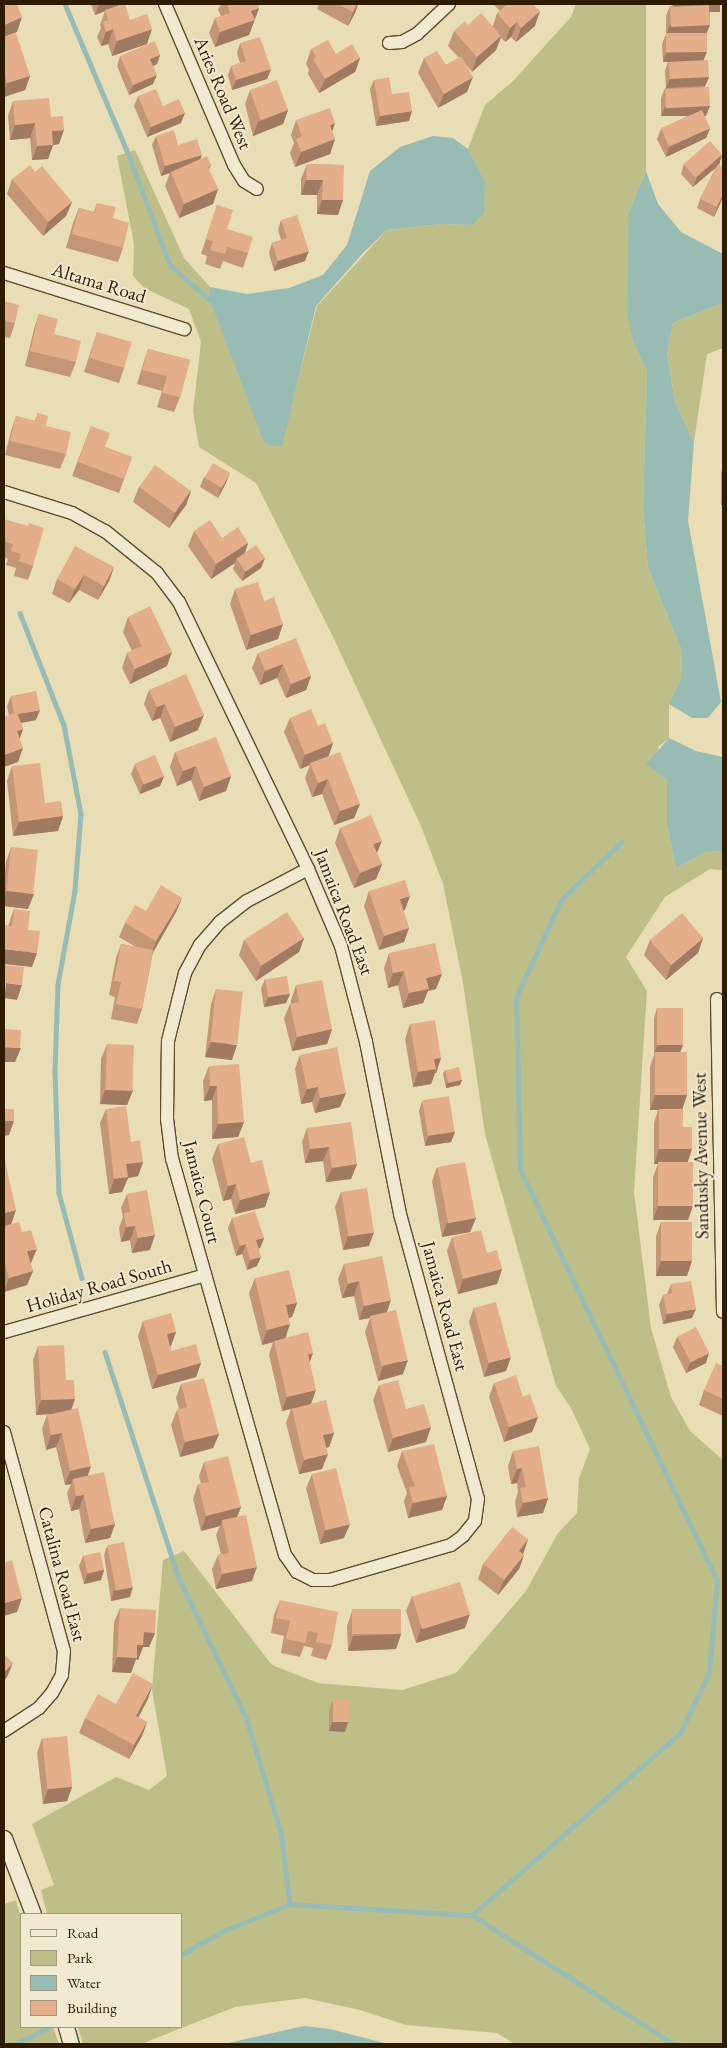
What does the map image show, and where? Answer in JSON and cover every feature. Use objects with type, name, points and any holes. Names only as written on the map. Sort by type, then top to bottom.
[{"type":"street","name":"Aries Road West","points":[[165,4],[234,165],[244,181],[257,188]]},
{"type":"street","points":[[389,43],[402,42],[417,34],[449,4]]},
{"type":"street","name":"Altama Road","points":[[4,273],[184,329]]},
{"type":"street","name":"Jamaica Road East","points":[[4,492],[72,514],[105,531],[156,573],[179,602],[196,631],[308,869],[341,946],[352,984],[400,1214],[476,1485],[478,1499],[475,1521],[464,1536],[451,1545],[339,1577],[313,1580],[297,1572]]},
{"type":"street","name":"Jamaica Court","points":[[297,1572],[285,1555],[172,1159],[167,1120],[168,1041],[176,1001],[185,973],[200,945],[220,922],[247,901],[308,869]]},
{"type":"street","name":"Sandusky Avenue West","points":[[717,999],[723,1312]]},
{"type":"street","name":"Holiday Road South","points":[[4,1332],[204,1275]]},
{"type":"street","name":"Catalina Road East","points":[[4,1432],[64,1651],[62,1675],[52,1693],[39,1708],[4,1732]]},
{"type":"street","points":[[4,1838],[33,1913]]},
{"type":"street","points":[[66,2028],[72,2044]]},
{"type":"green space","points":[[576,4],[646,4],[646,171],[629,212],[634,344],[647,372],[643,508],[648,568],[682,651],[681,678],[669,704],[669,738],[658,747],[667,780],[667,825],[676,868],[706,852],[723,851],[723,870],[710,869],[665,897],[626,957],[647,991],[634,1192],[651,1328],[671,1397],[690,1431],[723,1460],[723,2044],[515,2044],[497,2033],[406,2025],[360,2010],[305,1998],[235,2007],[182,2028],[182,1913],[47,1913],[41,1890],[54,1885],[32,1824],[116,1777],[149,1790],[167,1776],[152,1690],[163,1560],[184,1551],[272,1665],[318,1683],[402,1690],[456,1673],[526,1591],[558,1533],[577,1513],[579,1478],[590,1449],[571,1408],[556,1386],[485,1134],[463,983],[443,884],[421,826],[334,639],[256,483],[199,447],[193,411],[201,342],[189,309],[144,288],[133,276],[134,244],[117,156],[135,150],[184,258],[210,287],[210,300],[281,446],[317,306],[387,230],[441,224],[472,225],[485,181],[468,149],[485,105],[514,80],[571,17]]},
{"type":"green space","points":[[723,303],[723,348],[707,354],[694,442],[675,402],[667,352],[673,323]]},
{"type":"green space","points":[[16,1900],[20,1914],[20,2028],[53,2028],[59,2044],[4,2044],[4,1904]]},
{"type":"green space","points":[[78,2028],[182,2028],[141,2044],[83,2044]]},
{"type":"water","points":[[433,136],[453,138],[468,149],[485,181],[484,213],[472,225],[441,224],[387,230],[363,253],[316,306],[282,446],[270,446],[263,440],[210,300],[210,287],[247,294],[289,288],[323,275],[347,245],[370,171],[400,147]]},
{"type":"water","points":[[646,171],[658,204],[681,232],[723,254],[723,303],[673,323],[667,352],[675,402],[694,442],[688,521],[721,702],[708,718],[692,718],[669,704],[681,678],[682,651],[648,568],[643,508],[647,372],[634,344],[627,314],[629,212]]},
{"type":"water","points":[[669,738],[696,751],[723,757],[723,851],[706,852],[676,868],[667,825],[667,780],[646,764]]},
{"type":"water","points":[[304,2026],[330,2029],[388,2044],[224,2044]]},
{"type":"building","points":[[4,4],[17,4],[22,17],[4,25]]},
{"type":"building","points":[[125,4],[130,20],[147,14],[152,29],[117,41],[113,29],[106,32],[103,22],[108,20],[105,10]]},
{"type":"building","points":[[227,4],[257,4],[259,8],[251,11],[255,20],[220,32],[215,18],[230,13]]},
{"type":"building","points":[[338,4],[357,4],[353,12]]},
{"type":"building","points":[[508,4],[533,4],[540,11],[521,28],[517,22],[510,28],[497,13]]},
{"type":"building","points":[[709,5],[710,25],[671,27],[670,7]]},
{"type":"building","points":[[481,13],[501,36],[477,57],[454,31],[465,21],[468,25]]},
{"type":"building","points":[[16,33],[30,76],[7,83],[4,74],[4,37]]},
{"type":"building","points":[[666,33],[707,33],[707,52],[666,52]]},
{"type":"building","points":[[260,37],[271,69],[236,80],[231,66],[246,61],[240,43]]},
{"type":"building","points":[[328,40],[336,54],[352,44],[360,58],[325,79],[313,59],[316,57],[311,49]]},
{"type":"building","points":[[155,41],[160,55],[150,59],[157,75],[133,85],[120,56]]},
{"type":"building","points":[[437,51],[446,65],[461,56],[473,77],[444,94],[424,58]]},
{"type":"building","points":[[708,60],[709,77],[670,79],[669,62]]},
{"type":"building","points":[[389,77],[392,94],[409,92],[412,111],[380,116],[374,80]]},
{"type":"building","points":[[277,80],[288,110],[261,120],[250,90]]},
{"type":"building","points":[[709,87],[710,106],[666,108],[665,89]]},
{"type":"building","points":[[156,89],[163,106],[179,99],[185,113],[151,127],[138,96]]},
{"type":"building","points":[[49,98],[51,117],[63,116],[64,130],[52,131],[53,145],[37,146],[35,123],[15,125],[13,101]]},
{"type":"building","points":[[330,108],[335,123],[330,125],[335,139],[301,152],[296,139],[302,136],[296,120]]},
{"type":"building","points":[[702,110],[710,128],[669,147],[661,128]]},
{"type":"building","points":[[174,130],[178,145],[197,139],[202,155],[165,166],[156,136]]},
{"type":"building","points":[[710,141],[722,155],[695,178],[684,164]]},
{"type":"building","points":[[207,156],[211,165],[208,167],[218,189],[184,204],[171,172]]},
{"type":"building","points":[[307,164],[344,165],[343,200],[322,200],[323,180],[306,180]]},
{"type":"building","points":[[718,164],[723,167],[723,194],[717,207],[700,199]]},
{"type":"building","points":[[30,165],[35,172],[42,166],[72,202],[48,222],[12,179]]},
{"type":"building","points":[[97,203],[116,207],[113,218],[129,223],[123,248],[72,234],[79,208],[95,213]]},
{"type":"building","points":[[217,205],[233,210],[227,229],[253,237],[248,253],[227,247],[225,254],[210,250],[213,241],[206,239]]},
{"type":"building","points":[[297,215],[309,251],[278,261],[272,243],[287,238],[281,220]]},
{"type":"building","points":[[4,301],[19,305],[15,323],[4,321]]},
{"type":"building","points":[[39,314],[58,319],[54,334],[81,341],[76,362],[30,351]]},
{"type":"building","points":[[97,332],[132,342],[124,368],[90,358]]},
{"type":"building","points":[[148,349],[190,360],[180,397],[162,393],[167,376],[142,370]]},
{"type":"building","points":[[38,413],[48,416],[46,426],[71,432],[66,454],[10,441],[16,416],[36,421]]},
{"type":"building","points":[[91,426],[110,433],[105,447],[132,457],[124,479],[78,462]]},
{"type":"building","points":[[213,463],[230,473],[222,488],[204,478]]},
{"type":"building","points":[[155,465],[191,491],[175,513],[139,487]]},
{"type":"building","points":[[4,519],[28,526],[29,523],[44,528],[33,566],[19,561],[21,554],[11,551],[13,544],[4,541]]},
{"type":"building","points":[[210,520],[222,538],[238,527],[248,543],[216,564],[194,531]]},
{"type":"building","points":[[256,545],[265,558],[246,572],[236,559]]},
{"type":"building","points":[[75,546],[114,567],[104,586],[84,575],[75,589],[57,579]]},
{"type":"building","points":[[258,582],[264,601],[274,597],[283,624],[251,635],[235,589]]},
{"type":"building","points":[[150,606],[172,652],[135,669],[127,653],[142,646],[128,617]]},
{"type":"building","points":[[296,638],[311,676],[291,684],[283,664],[265,671],[258,653]]},
{"type":"building","points":[[186,674],[204,715],[175,727],[165,704],[157,707],[149,690]]},
{"type":"building","points":[[36,691],[40,710],[14,713],[11,696]]},
{"type":"building","points":[[311,709],[318,726],[325,723],[333,743],[305,755],[290,718]]},
{"type":"building","points":[[17,712],[23,729],[17,731],[23,748],[4,755],[4,717]]},
{"type":"building","points":[[216,737],[231,776],[204,787],[196,766],[183,771],[175,752]]},
{"type":"building","points":[[340,752],[360,804],[340,811],[328,779],[318,783],[310,763]]},
{"type":"building","points":[[155,755],[164,776],[144,785],[135,764]]},
{"type":"building","points":[[40,763],[45,803],[61,801],[63,816],[19,822],[12,766]]},
{"type":"building","points":[[371,815],[382,841],[373,844],[382,864],[360,873],[340,828]]},
{"type":"building","points":[[11,847],[38,850],[33,894],[6,891]]},
{"type":"building","points":[[405,880],[410,896],[400,899],[409,928],[384,936],[369,891]]},
{"type":"building","points":[[161,885],[182,898],[156,941],[125,923],[135,905],[146,911]]},
{"type":"building","points":[[14,909],[30,911],[28,930],[40,931],[37,953],[4,949],[4,925],[12,926]]},
{"type":"building","points":[[287,912],[304,938],[261,966],[244,940]]},
{"type":"building","points":[[682,913],[703,938],[671,965],[650,940]]},
{"type":"building","points":[[435,943],[442,974],[426,978],[429,989],[409,993],[404,971],[393,973],[389,953]]},
{"type":"building","points":[[121,944],[153,950],[142,1009],[116,1004],[121,982],[114,981]]},
{"type":"building","points":[[4,965],[24,967],[22,985],[6,983],[4,1005]]},
{"type":"building","points":[[287,976],[290,994],[268,997],[265,979]]},
{"type":"building","points":[[322,980],[332,1029],[297,1037],[290,1004],[299,1002],[296,985]]},
{"type":"building","points":[[216,989],[243,992],[237,1045],[210,1042]]},
{"type":"building","points":[[657,1008],[683,1008],[683,1045],[657,1045]]},
{"type":"building","points":[[435,1020],[441,1058],[434,1059],[436,1069],[418,1072],[410,1024]]},
{"type":"building","points":[[4,1029],[21,1030],[20,1048],[4,1047]]},
{"type":"building","points":[[107,1044],[134,1045],[132,1091],[105,1090]]},
{"type":"building","points":[[337,1047],[346,1093],[320,1098],[318,1087],[307,1089],[300,1055]]},
{"type":"building","points":[[655,1052],[687,1052],[687,1095],[655,1095]]},
{"type":"building","points":[[239,1064],[244,1122],[218,1124],[217,1086],[210,1086],[209,1066]]},
{"type":"building","points":[[459,1067],[462,1080],[448,1083],[445,1070]]},
{"type":"building","points":[[449,1096],[455,1132],[428,1136],[422,1100]]},
{"type":"building","points":[[126,1106],[131,1142],[140,1140],[143,1162],[126,1164],[128,1177],[114,1179],[106,1109]]},
{"type":"building","points":[[4,1109],[14,1109],[14,1121],[4,1121]]},
{"type":"building","points":[[659,1109],[683,1109],[683,1127],[692,1127],[692,1149],[659,1149]]},
{"type":"building","points":[[351,1122],[357,1164],[332,1168],[329,1147],[310,1149],[307,1128]]},
{"type":"building","points":[[244,1137],[251,1163],[262,1160],[270,1192],[240,1200],[236,1184],[228,1186],[218,1144]]},
{"type":"building","points":[[4,1157],[16,1210],[4,1213]]},
{"type":"building","points":[[465,1162],[476,1218],[448,1223],[438,1167]]},
{"type":"building","points":[[658,1162],[693,1162],[693,1206],[658,1206]]},
{"type":"building","points":[[367,1188],[374,1232],[348,1237],[341,1192]]},
{"type":"building","points":[[147,1190],[155,1235],[138,1238],[135,1226],[126,1227],[124,1213],[130,1212],[127,1194]]},
{"type":"building","points":[[255,1211],[264,1238],[256,1240],[261,1257],[250,1260],[246,1244],[240,1246],[232,1218]]},
{"type":"building","points":[[19,1222],[22,1232],[31,1230],[37,1249],[27,1251],[33,1271],[9,1278],[4,1260],[4,1226]]},
{"type":"building","points":[[661,1222],[692,1222],[692,1261],[661,1261]]},
{"type":"building","points":[[481,1230],[487,1253],[497,1250],[502,1269],[463,1279],[452,1237]]},
{"type":"building","points":[[382,1256],[391,1300],[364,1306],[359,1281],[348,1284],[344,1264]]},
{"type":"building","points":[[289,1270],[297,1303],[286,1305],[290,1324],[267,1330],[255,1278]]},
{"type":"building","points":[[691,1281],[696,1309],[667,1314],[663,1295],[672,1293],[671,1284]]},
{"type":"building","points":[[496,1302],[511,1357],[489,1363],[474,1308]]},
{"type":"building","points":[[396,1310],[407,1360],[381,1366],[370,1316]]},
{"type":"building","points":[[171,1313],[176,1332],[167,1334],[171,1351],[196,1344],[201,1363],[158,1375],[143,1321]]},
{"type":"building","points":[[696,1327],[709,1353],[690,1362],[677,1337]]},
{"type":"building","points":[[308,1332],[313,1353],[308,1354],[316,1390],[287,1397],[274,1341]]},
{"type":"building","points":[[64,1345],[66,1380],[74,1380],[75,1399],[41,1400],[38,1346]]},
{"type":"building","points":[[716,1363],[723,1366],[723,1399],[704,1390]]},
{"type":"building","points":[[516,1375],[523,1397],[530,1394],[538,1417],[509,1427],[494,1383]]},
{"type":"building","points":[[204,1378],[219,1434],[185,1442],[177,1410],[187,1407],[181,1384]]},
{"type":"building","points":[[398,1380],[406,1409],[424,1404],[431,1427],[393,1438],[379,1385]]},
{"type":"building","points":[[326,1400],[334,1433],[323,1435],[328,1454],[304,1460],[292,1409]]},
{"type":"building","points":[[78,1408],[91,1466],[70,1471],[62,1433],[51,1435],[47,1415]]},
{"type":"building","points":[[434,1444],[447,1496],[413,1503],[409,1487],[415,1486],[402,1451]]},
{"type":"building","points":[[539,1446],[548,1498],[523,1503],[520,1488],[526,1487],[522,1468],[517,1469],[513,1451]]},
{"type":"building","points":[[228,1456],[241,1507],[206,1516],[198,1484],[209,1482],[204,1462]]},
{"type":"building","points":[[336,1468],[350,1524],[326,1530],[312,1474]]},
{"type":"building","points":[[104,1472],[115,1524],[91,1529],[84,1495],[76,1496],[73,1479]]},
{"type":"building","points":[[246,1515],[257,1567],[222,1574],[218,1555],[229,1553],[222,1520]]},
{"type":"building","points":[[512,1527],[528,1539],[519,1551],[524,1555],[504,1580],[483,1564]]},
{"type":"building","points":[[124,1542],[133,1587],[116,1590],[107,1545]]},
{"type":"building","points":[[100,1552],[104,1570],[87,1573],[83,1556]]},
{"type":"building","points":[[12,1560],[22,1598],[4,1603],[4,1563]]},
{"type":"building","points":[[460,1582],[470,1615],[422,1629],[412,1597]]},
{"type":"building","points":[[280,1600],[338,1612],[332,1645],[316,1642],[318,1633],[308,1631],[305,1643],[286,1639],[290,1621],[276,1618]]},
{"type":"building","points":[[120,1608],[156,1610],[155,1633],[144,1632],[143,1645],[137,1645],[137,1658],[117,1657]]},
{"type":"building","points":[[352,1609],[401,1609],[401,1634],[352,1634]]},
{"type":"building","points":[[4,1654],[13,1663],[4,1672]]},
{"type":"building","points":[[133,1673],[153,1684],[136,1716],[147,1722],[134,1745],[85,1718],[98,1694],[116,1704]]},
{"type":"building","points":[[333,1700],[349,1700],[349,1722],[333,1722]]},
{"type":"building","points":[[67,1736],[72,1787],[47,1789],[42,1739]]},
{"type":"waterway","points":[[65,4],[128,153],[170,265],[210,300]]},
{"type":"waterway","points":[[20,613],[64,725],[81,814],[75,891],[58,985],[55,1072],[59,1193],[82,1278]]},
{"type":"waterway","points":[[472,1915],[680,1733],[709,1673],[717,1581],[520,1170],[516,997],[562,899],[621,842]]},
{"type":"waterway","points":[[105,1352],[179,1578],[246,1717],[281,1832],[290,1904]]},
{"type":"waterway","points":[[182,1954],[221,1932],[290,1904],[472,1915],[674,2044]]},
{"type":"waterway","points":[[16,2044],[48,2028]]}]
